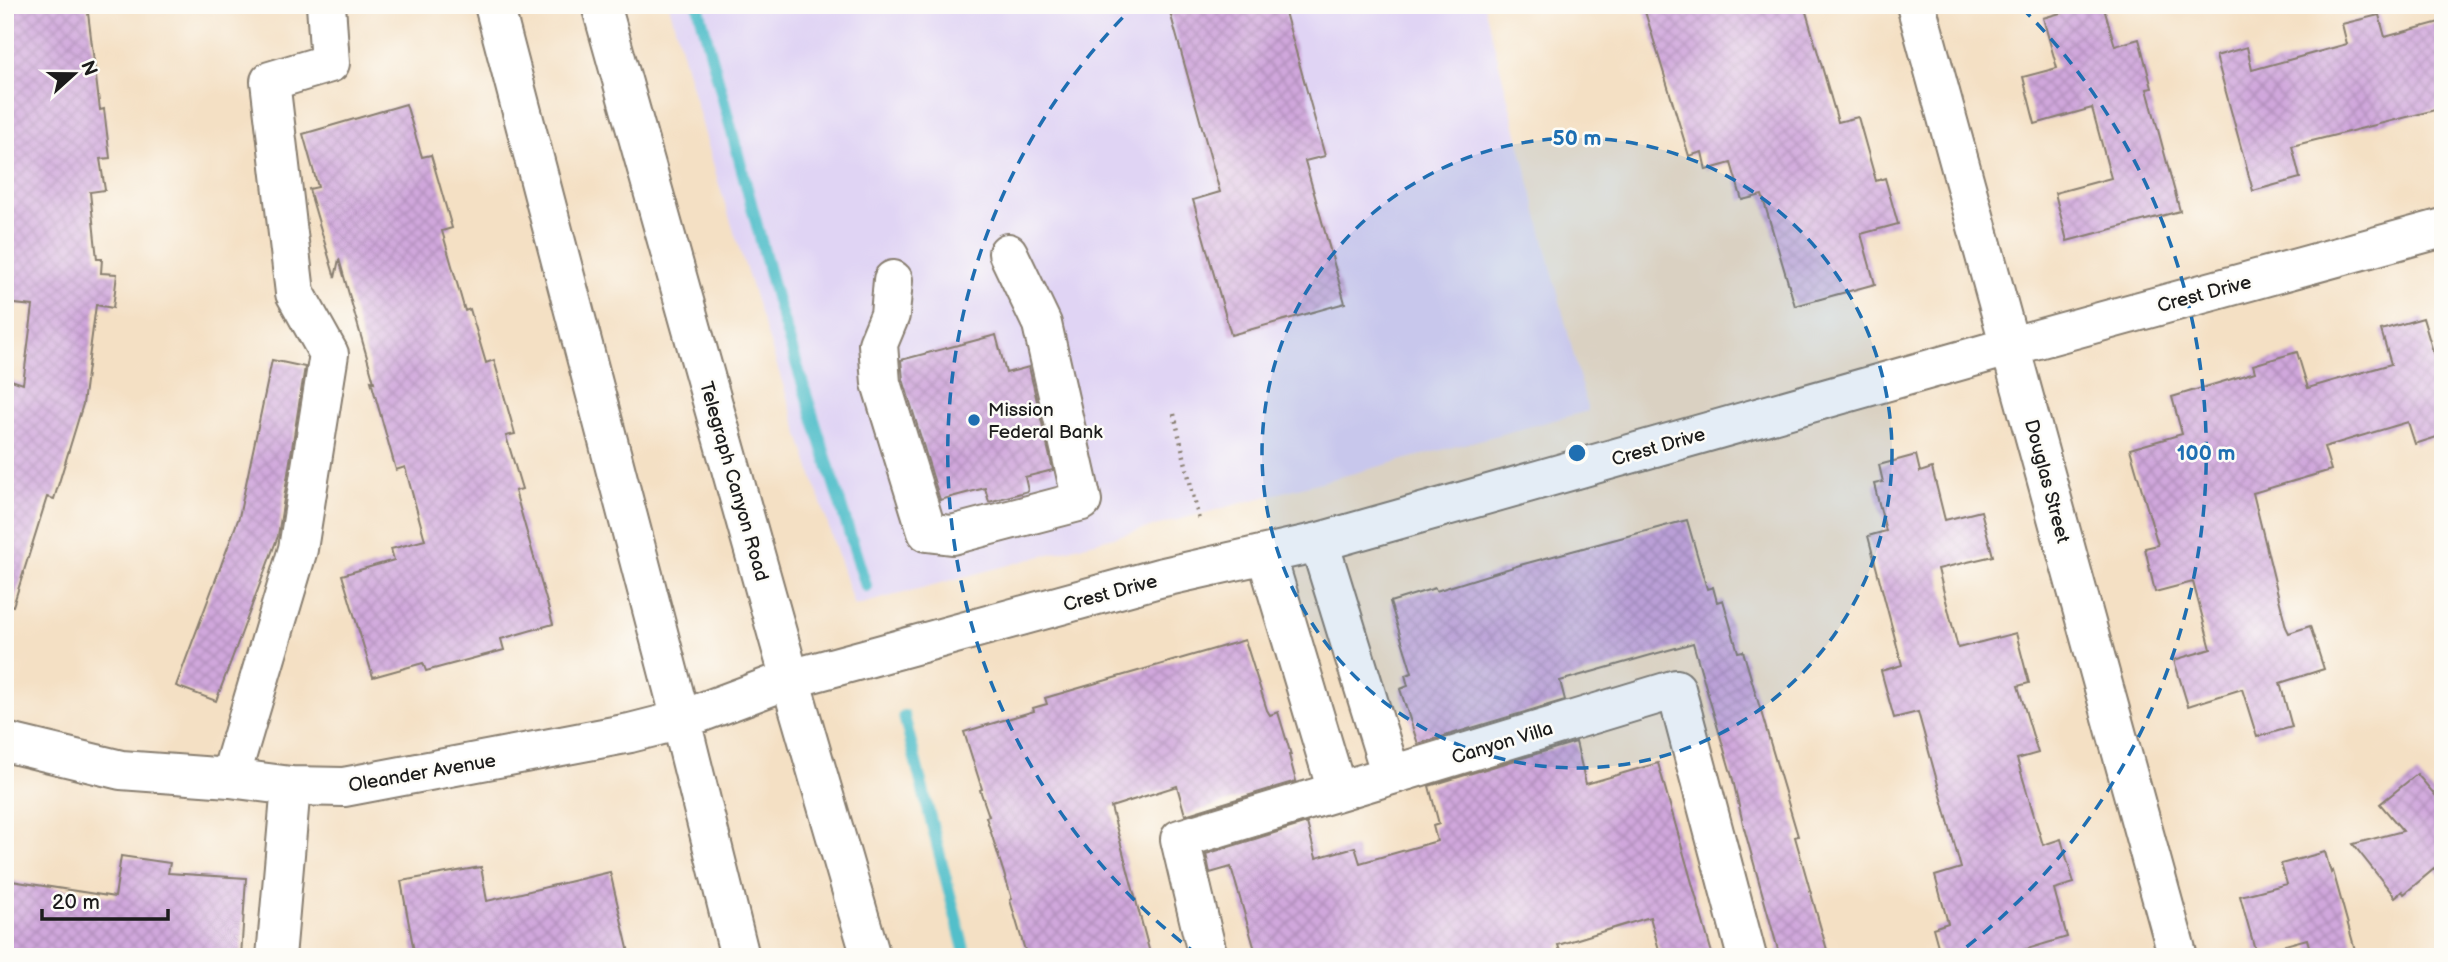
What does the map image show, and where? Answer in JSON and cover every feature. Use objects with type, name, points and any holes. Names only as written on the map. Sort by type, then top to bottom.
[{"type":"street","points":[[230,778],[298,548],[329,354],[295,293],[270,81],[331,64],[326,5]]},
{"type":"street","points":[[494,5],[681,720],[740,957]]},
{"type":"street","name":"Telegraph Canyon Road","points":[[601,5],[871,957]]},
{"type":"street","name":"Douglas Street","points":[[1916,5],[2178,957]]},
{"type":"street","name":"Crest Drive","points":[[790,679],[1159,578],[1319,542],[2012,346],[2443,228]]},
{"type":"street","points":[[893,280],[890,315],[878,344],[881,383],[927,532],[952,535],[1082,501],[1042,324],[1008,253]]},
{"type":"street","points":[[1319,542],[1391,775]]},
{"type":"street","points":[[1266,554],[1337,792]]},
{"type":"street","name":"Oleander Avenue","points":[[5,742],[121,770],[230,778],[291,786],[344,787],[630,733],[681,720],[790,679]]},
{"type":"street","name":"Canyon Villa","points":[[1208,957],[1180,839],[1675,690],[1747,957]]},
{"type":"street","points":[[276,957],[291,786]]},
{"type":"path","points":[[1174,414],[1199,520]]},
{"type":"shaded area","points":[[669,5],[1484,5],[1588,411],[854,606],[719,185]]},
{"type":"building","points":[[5,5],[87,5],[100,110],[104,109],[110,158],[100,159],[105,190],[90,192],[97,259],[102,259],[101,273],[117,274],[113,308],[96,305],[83,404],[54,499],[47,497],[13,606],[5,604],[5,378],[23,384],[33,306],[5,303]]},
{"type":"building","points":[[1168,5],[1283,5],[1325,156],[1305,161],[1345,303],[1231,335],[1193,200],[1220,192]]},
{"type":"building","points":[[1643,5],[1804,5],[1838,122],[1858,117],[1876,181],[1885,178],[1898,224],[1861,234],[1875,284],[1795,306],[1762,195],[1742,200],[1731,163],[1706,170],[1702,152],[1689,156]]},
{"type":"building","points":[[2088,5],[2103,5],[2115,46],[2139,39],[2152,88],[2147,89],[2180,211],[2067,241],[2055,193],[2111,178],[2092,108],[2035,124],[2023,77],[2057,68],[2043,18]]},
{"type":"building","points":[[2379,15],[2385,37],[2443,21],[2443,108],[2292,146],[2300,178],[2253,191],[2216,56],[2247,47],[2252,70],[2347,44],[2342,24]]},
{"type":"building","points":[[406,104],[422,157],[431,155],[452,228],[442,231],[465,311],[470,309],[486,363],[494,360],[515,434],[506,436],[522,489],[515,491],[553,624],[501,639],[504,650],[426,671],[423,663],[373,677],[342,575],[394,560],[391,549],[425,540],[405,467],[396,470],[339,259],[335,278],[309,189],[318,187],[303,134]]},
{"type":"building","points":[[2423,318],[2434,355],[2443,353],[2443,435],[2415,444],[2408,422],[2324,447],[2331,470],[2253,493],[2286,627],[2289,633],[2310,626],[2324,669],[2280,683],[2292,727],[2257,737],[2242,689],[2188,706],[2174,660],[2211,649],[2193,582],[2155,592],[2145,548],[2158,545],[2130,449],[2182,434],[2172,397],[2255,372],[2253,365],[2297,352],[2308,388],[2391,364],[2381,330]]},
{"type":"building","name":"Mission Federal Bank","points":[[996,335],[1006,373],[1029,367],[1053,470],[1025,477],[1028,491],[989,502],[985,488],[940,500],[903,379],[901,360]]},
{"type":"building","points":[[272,360],[305,367],[278,536],[216,701],[176,686],[239,517]]},
{"type":"building","points":[[1916,455],[1920,472],[1932,468],[1945,520],[1981,511],[1993,556],[1938,569],[1958,648],[2016,633],[2029,683],[2018,686],[2038,753],[2017,759],[2043,845],[2061,839],[2074,883],[2054,889],[2067,937],[2001,957],[1941,957],[1933,928],[1948,923],[1935,876],[1961,868],[1918,712],[1894,718],[1881,671],[1902,665],[1868,536],[1886,531],[1874,484],[1883,482],[1879,465]]},
{"type":"building","points":[[1687,520],[1707,589],[1713,587],[1717,602],[1723,600],[1738,652],[1743,651],[1798,836],[1795,837],[1829,957],[1780,957],[1693,643],[1560,681],[1565,700],[1418,744],[1400,689],[1408,686],[1405,675],[1412,673],[1390,602]]},
{"type":"building","points":[[1245,640],[1267,710],[1270,715],[1278,712],[1296,781],[1185,815],[1177,786],[1111,807],[1151,957],[1027,957],[964,732],[1034,711],[1033,708],[1047,704],[1045,698]]},
{"type":"building","points":[[1576,742],[1586,784],[1658,763],[1713,957],[1661,957],[1650,917],[1558,945],[1562,957],[1257,957],[1231,867],[1210,873],[1206,854],[1307,823],[1316,858],[1355,847],[1360,863],[1437,841],[1433,826],[1439,824],[1429,786]]},
{"type":"building","points":[[2417,774],[2443,804],[2443,879],[2434,869],[2404,894],[2402,891],[2395,897],[2353,844],[2403,831],[2380,804]]},
{"type":"building","points":[[2325,852],[2331,873],[2333,871],[2357,957],[2312,957],[2307,939],[2256,953],[2240,896],[2287,884],[2281,864]]},
{"type":"building","points":[[121,856],[170,863],[168,873],[246,878],[241,957],[5,957],[5,880],[115,897]]},
{"type":"building","points":[[481,867],[487,901],[610,872],[630,957],[415,957],[401,881]]},
{"type":"waterway","points":[[698,5],[779,308],[866,586]]},
{"type":"waterway","points":[[904,716],[966,957]]},
{"type":"place","name":"Mission Federal Bank","points":[[974,420]]}]
